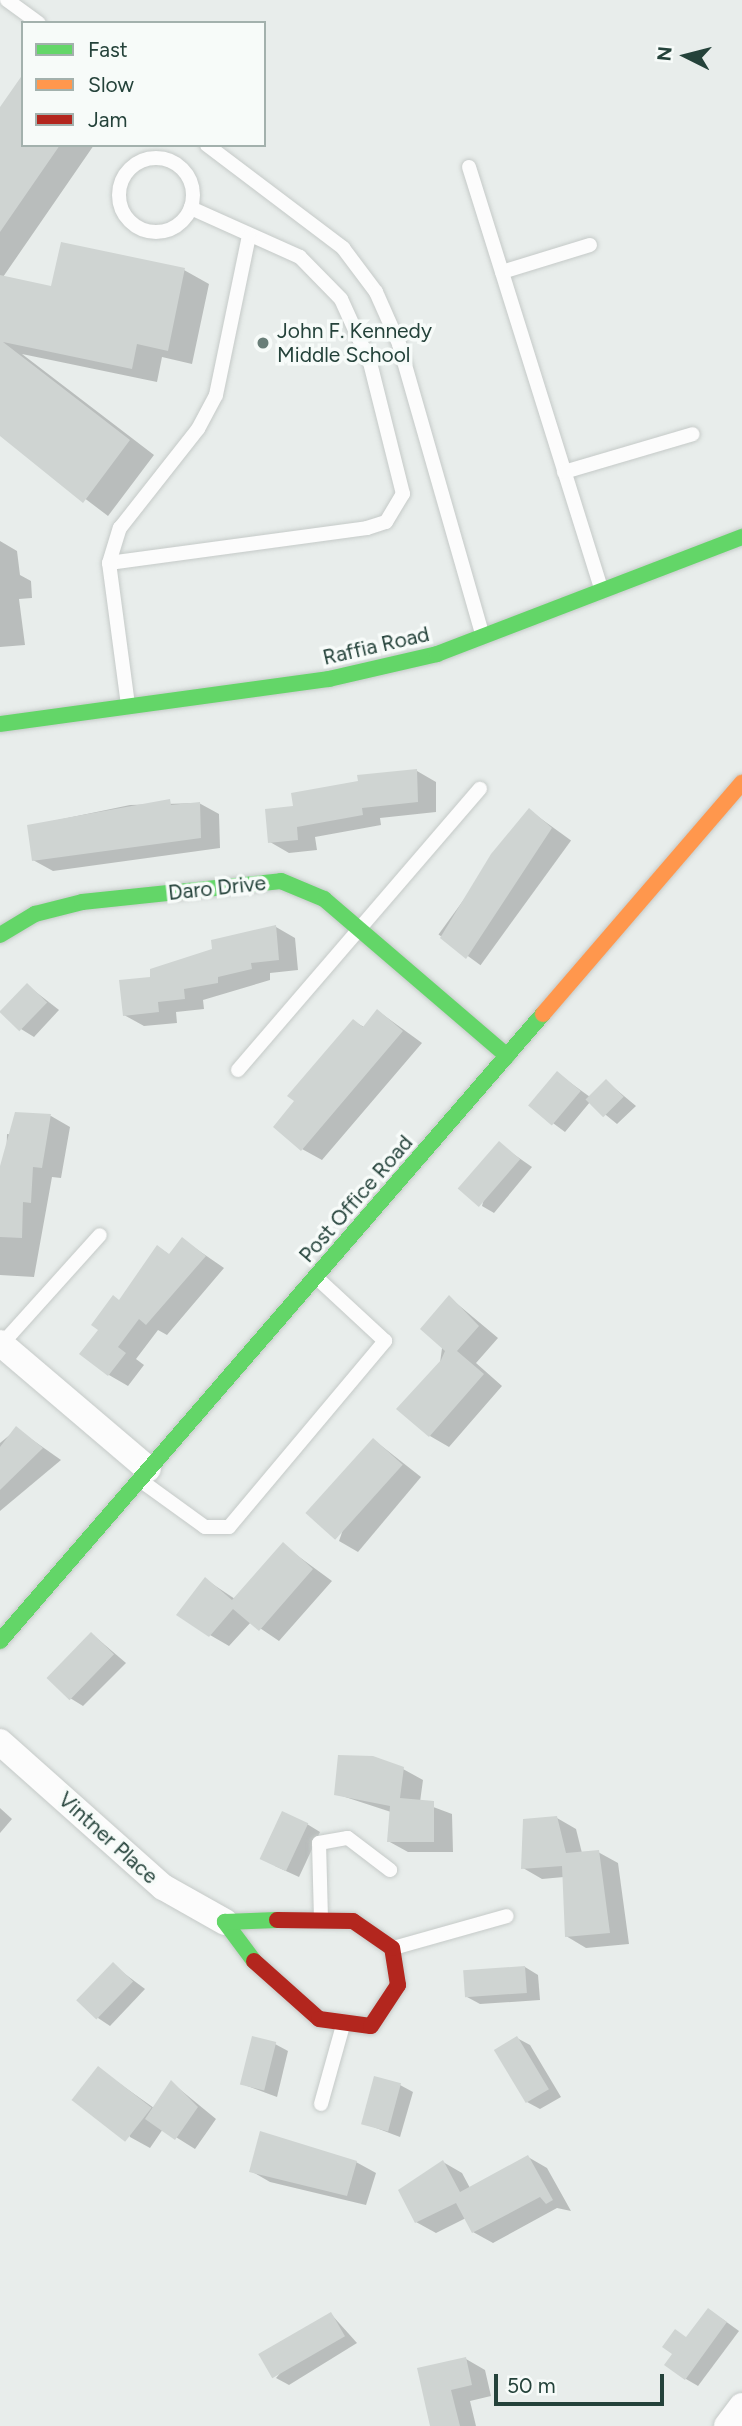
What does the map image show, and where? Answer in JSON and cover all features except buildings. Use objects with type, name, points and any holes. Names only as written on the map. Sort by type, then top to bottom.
[{"type":"street","name":"Raffia Road","points":[[0,724],[328,678],[483,638],[603,594],[742,537]]},
{"type":"street","name":"Post Office Road","points":[[0,1641],[742,783]]},
{"type":"street","name":"Daro Drive","points":[[0,935],[35,914],[82,902],[281,881],[324,899],[507,1056]]},
{"type":"street","points":[[1,1345],[144,1474]]},
{"type":"street","name":"Vintner Place","points":[[0,1742],[163,1887],[225,1922],[266,1978],[319,2019],[343,2025],[371,2026],[398,1985],[392,1948]]},
{"type":"street","points":[[225,1922],[353,1921],[392,1948]]},
{"type":"lane","points":[[7,0],[36,21]]},
{"type":"lane","points":[[210,147],[343,247],[376,292],[399,344],[483,638]]},
{"type":"lane","points":[[166,159],[186,173],[191,208],[176,227],[141,229],[124,213],[123,178],[141,161],[166,159]]},
{"type":"lane","points":[[469,167],[603,594]]},
{"type":"lane","points":[[109,563],[367,528],[397,511],[400,472],[357,325],[300,257],[191,208]]},
{"type":"lane","points":[[129,706],[109,563],[120,528],[198,429],[216,395],[249,236]]},
{"type":"lane","points":[[502,272],[590,245]]},
{"type":"lane","points":[[564,472],[693,434]]},
{"type":"lane","points":[[238,1070],[480,789]]},
{"type":"lane","points":[[1,1345],[100,1235]]},
{"type":"lane","points":[[144,1474],[205,1527],[229,1527],[385,1341],[316,1277]]},
{"type":"lane","points":[[321,1921],[318,1843],[348,1838],[390,1870]]},
{"type":"lane","points":[[392,1948],[507,1916]]},
{"type":"lane","points":[[321,2104],[343,2025]]},
{"type":"traffic: fast","points":[[0,724],[329,679],[437,654],[742,537]]},
{"type":"traffic: fast","points":[[0,935],[35,914],[82,902],[281,881],[324,899],[507,1056]]},
{"type":"traffic: fast","points":[[0,1641],[543,1014]]},
{"type":"traffic: fast","points":[[254,1961],[225,1922],[277,1920]]},
{"type":"traffic: slow","points":[[543,1014],[742,783]]},
{"type":"traffic: jam","points":[[254,1961],[319,2019],[371,2026],[398,1985],[392,1948],[353,1921],[277,1920]]},
{"type":"place","name":"John F. Kennedy Middle School","points":[[263,343]]}]
